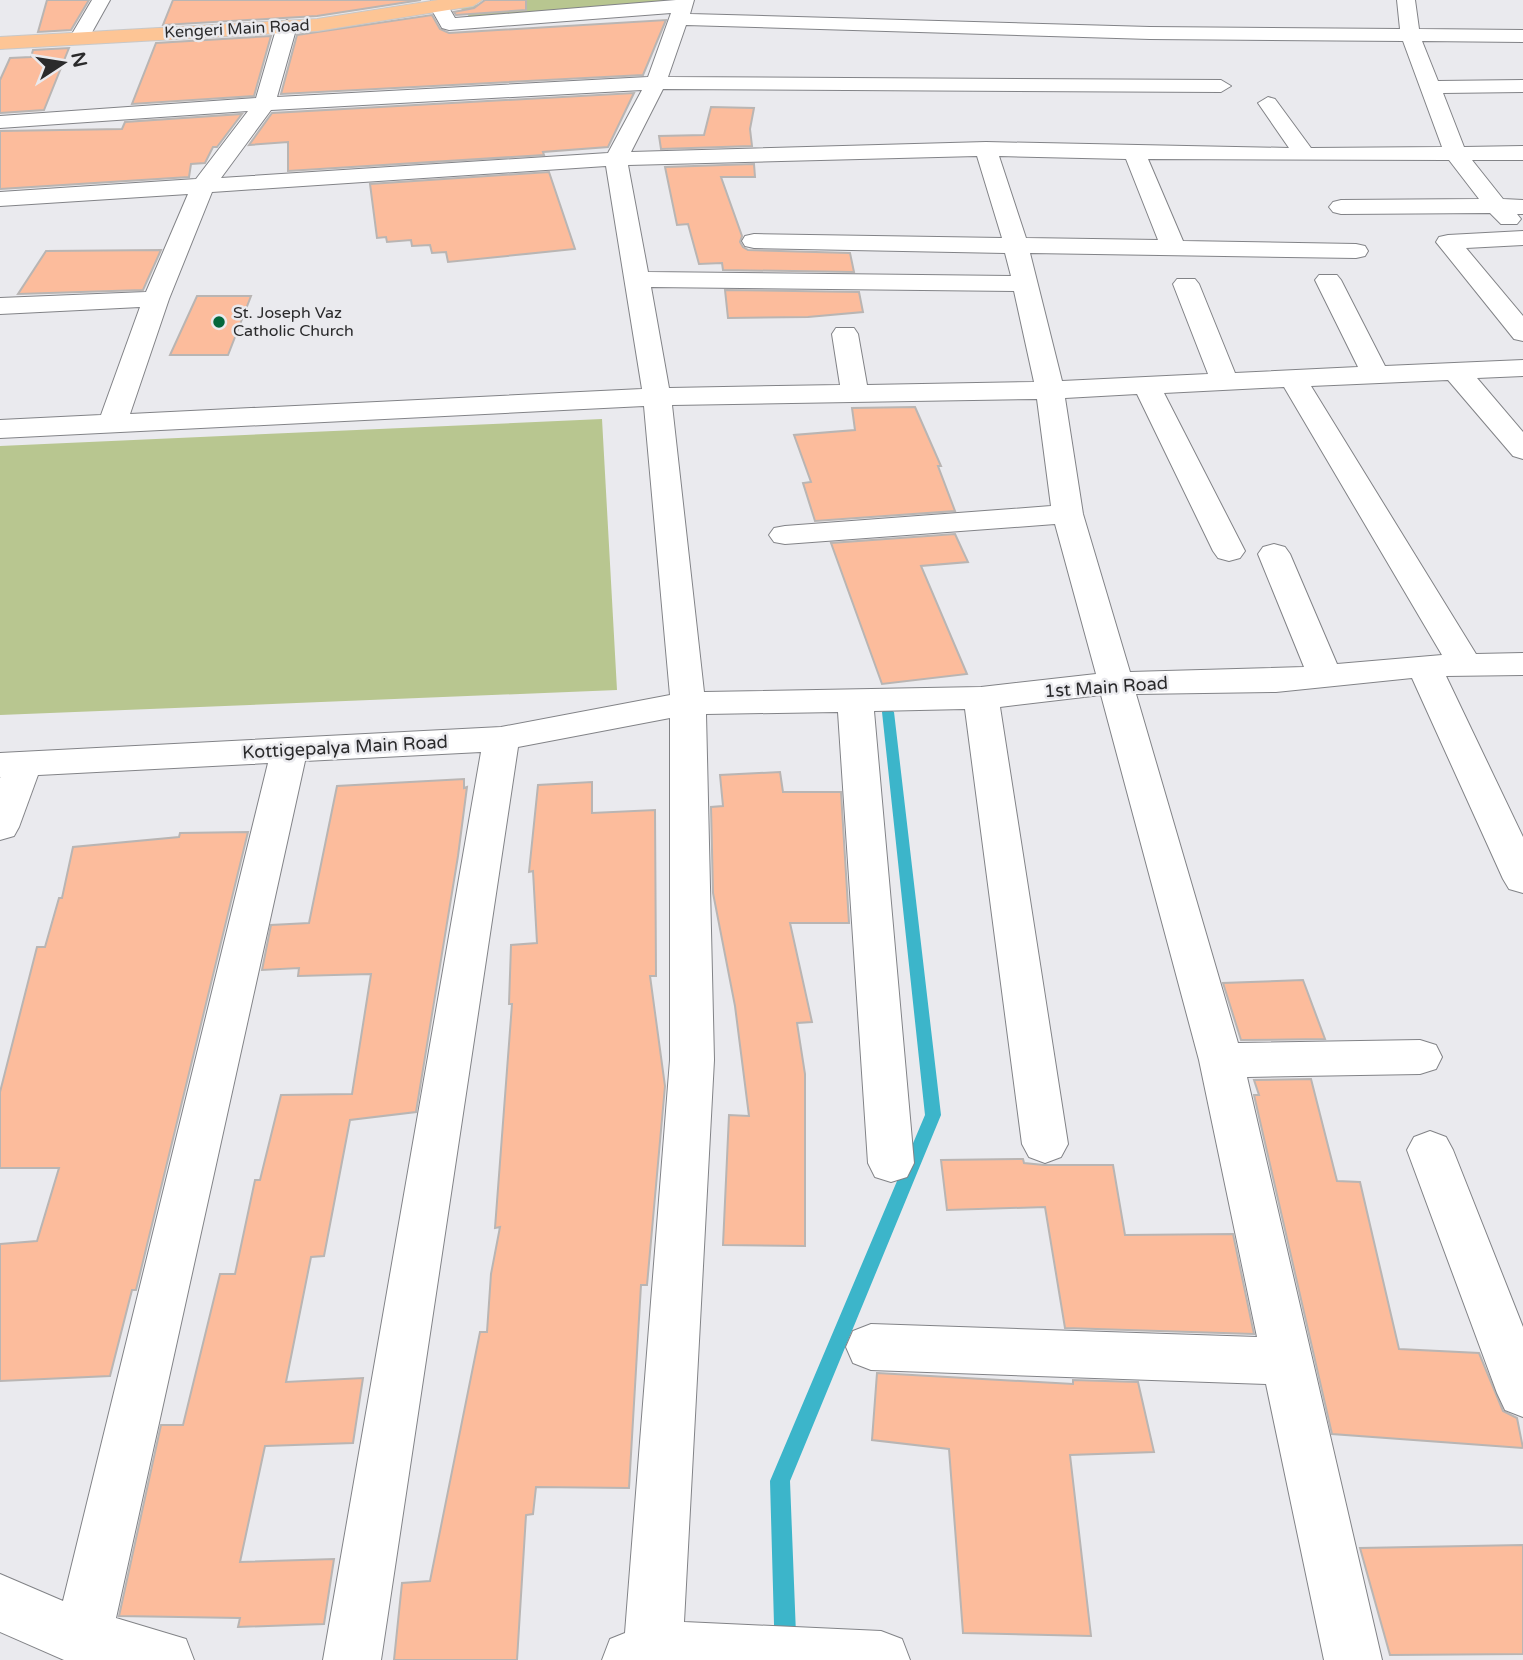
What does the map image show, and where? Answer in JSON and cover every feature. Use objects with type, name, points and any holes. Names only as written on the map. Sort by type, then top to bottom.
[{"type":"main road","name":"Kengeri Main Road","points":[[0,43],[296,14],[406,0]]},
{"type":"main road","name":"Kengeri Main Road","points":[[0,32],[83,33],[317,24],[473,0]]},
{"type":"street","points":[[83,33],[101,0]]},
{"type":"street","points":[[838,24],[844,0]]},
{"type":"street","points":[[1406,0],[1409,35],[1456,154],[1496,206],[1523,232]]},
{"type":"street","points":[[746,29],[756,3]]},
{"type":"street","points":[[438,5],[449,24],[681,8],[746,29],[942,20],[1045,19],[1204,33],[1523,36]]},
{"type":"street","points":[[681,8],[656,83],[616,159],[639,279],[657,397],[688,703],[692,1060],[642,1655],[881,1660]]},
{"type":"street","points":[[1201,11],[1204,33]]},
{"type":"street","points":[[113,424],[156,299],[203,186],[265,104],[287,26]]},
{"type":"street","points":[[0,122],[265,104],[656,83],[1221,86]]},
{"type":"street","points":[[1430,87],[1523,86]]},
{"type":"street","points":[[1268,103],[1306,155]]},
{"type":"street","points":[[986,149],[1016,245],[1050,390],[1068,514],[1221,1060],[1353,1660]]},
{"type":"street","points":[[0,199],[616,159],[986,149],[1306,155],[1523,153]]},
{"type":"street","points":[[1134,152],[1174,249]]},
{"type":"street","points":[[1341,207],[1523,207]]},
{"type":"street","points":[[1520,323],[1448,242],[1523,238]]},
{"type":"street","points":[[754,241],[1356,251]]},
{"type":"street","points":[[639,279],[1024,284]]},
{"type":"street","points":[[1328,280],[1375,373]]},
{"type":"street","points":[[1186,284],[1224,380]]},
{"type":"street","points":[[0,306],[156,299]]},
{"type":"street","points":[[845,334],[855,394]]},
{"type":"street","points":[[0,429],[657,397],[1050,390],[1454,369],[1523,368]]},
{"type":"street","points":[[1454,369],[1523,450]]},
{"type":"street","points":[[1292,377],[1466,666]]},
{"type":"street","points":[[1146,385],[1229,551]]},
{"type":"street","points":[[785,535],[1068,514]]},
{"type":"street","points":[[1274,554],[1325,676]]},
{"type":"street","name":"1st Main Road","points":[[688,703],[981,698],[1115,683],[1276,681],[1424,666],[1523,664]]},
{"type":"street","points":[[1424,666],[1523,879]]},
{"type":"street","points":[[981,698],[1045,1144]]},
{"type":"street","points":[[855,700],[891,1163]]},
{"type":"street","name":"Kottigepalya Main Road","points":[[12,764],[501,738],[688,703]]},
{"type":"street","points":[[352,1660],[501,738]]},
{"type":"street","points":[[83,1639],[289,750]]},
{"type":"street","points":[[0,827],[12,764]]},
{"type":"street","points":[[1221,1060],[1420,1057]]},
{"type":"street","points":[[1430,1150],[1523,1393]]},
{"type":"street","points":[[871,1347],[1287,1361]]},
{"type":"street","points":[[0,1603],[83,1639],[165,1660]]},
{"type":"green space","points":[[510,0],[675,0],[473,20],[459,7]]},
{"type":"green space","points":[[602,419],[617,690],[0,715],[0,446]]},
{"type":"building","points":[[47,0],[89,0],[71,30],[38,32]]},
{"type":"building","points":[[173,0],[421,0],[317,16],[163,25]]},
{"type":"building","points":[[485,0],[526,0],[526,10],[456,15],[454,12],[474,8]]},
{"type":"building","points":[[432,15],[440,29],[449,33],[666,20],[643,75],[281,94],[297,35]]},
{"type":"building","points":[[271,36],[254,96],[132,104],[156,43]]},
{"type":"building","points":[[69,48],[44,110],[0,113],[0,80],[10,58],[31,57],[33,50]]},
{"type":"building","points":[[634,93],[608,147],[543,152],[544,155],[288,171],[288,142],[249,145],[272,113]]},
{"type":"building","points":[[711,107],[754,108],[750,129],[752,146],[661,149],[659,136],[704,135]]},
{"type":"building","points":[[242,114],[217,147],[213,147],[205,163],[191,164],[189,177],[0,189],[0,131],[122,129],[125,122]]},
{"type":"building","points":[[754,164],[755,177],[721,177],[742,236],[740,242],[743,247],[748,250],[850,253],[854,272],[723,270],[722,263],[699,264],[688,224],[677,225],[665,167]]},
{"type":"building","points":[[549,172],[575,249],[448,262],[446,252],[432,253],[430,245],[412,246],[411,240],[387,242],[386,237],[377,238],[370,184]]},
{"type":"building","points":[[161,250],[143,290],[18,294],[46,251]]},
{"type":"building","points":[[725,290],[859,292],[863,312],[808,317],[728,318]]},
{"type":"building","points":[[197,296],[251,296],[228,355],[170,355]]},
{"type":"building","points":[[915,407],[941,466],[938,466],[955,511],[815,521],[803,483],[811,482],[794,435],[855,430],[852,408]]},
{"type":"building","points":[[955,534],[968,562],[921,566],[967,674],[882,684],[831,543]]},
{"type":"building","points":[[780,772],[783,792],[841,792],[849,923],[790,923],[812,1022],[797,1023],[805,1074],[805,1246],[723,1245],[729,1115],[749,1116],[735,1006],[713,893],[711,807],[723,806],[720,775]]},
{"type":"building","points":[[464,779],[464,788],[467,787],[458,856],[416,1112],[350,1120],[324,1256],[311,1257],[286,1382],[363,1378],[353,1443],[265,1446],[240,1562],[334,1559],[324,1624],[238,1627],[240,1618],[119,1616],[161,1425],[183,1425],[220,1274],[235,1274],[255,1180],[260,1180],[281,1095],[352,1094],[371,974],[298,976],[299,968],[262,970],[271,925],[309,923],[337,786]]},
{"type":"building","points":[[592,782],[592,813],[655,810],[656,976],[650,976],[665,1086],[647,1285],[641,1285],[629,1488],[536,1487],[533,1514],[526,1515],[517,1660],[394,1660],[402,1583],[430,1581],[480,1332],[487,1332],[491,1274],[500,1227],[495,1228],[512,1004],[509,1004],[511,945],[537,943],[533,871],[529,872],[538,785]]},
{"type":"building","points":[[248,832],[136,1290],[132,1290],[110,1376],[0,1381],[0,1244],[37,1241],[59,1168],[0,1168],[0,1092],[37,947],[45,947],[59,898],[62,898],[73,847],[179,837],[180,833]]},
{"type":"building","points":[[1303,980],[1325,1039],[1241,1040],[1223,983]]},
{"type":"building","points":[[1311,1079],[1337,1181],[1360,1182],[1399,1349],[1479,1353],[1503,1411],[1517,1418],[1523,1448],[1332,1434],[1254,1095],[1259,1095],[1254,1080]]},
{"type":"building","points":[[1023,1159],[1024,1163],[1044,1165],[1113,1165],[1125,1235],[1233,1234],[1254,1334],[1065,1328],[1045,1207],[947,1210],[941,1160]]},
{"type":"building","points":[[877,1373],[1073,1384],[1073,1380],[1138,1382],[1154,1452],[1070,1455],[1091,1636],[963,1633],[949,1449],[872,1440]]},
{"type":"building","points":[[1523,1545],[1523,1654],[1390,1655],[1360,1548]]},
{"type":"waterway","points":[[786,1660],[780,1481],[933,1115],[888,712]]},
{"type":"place","name":"St. Joseph Vaz Catholic Church","points":[[219,322]]}]
